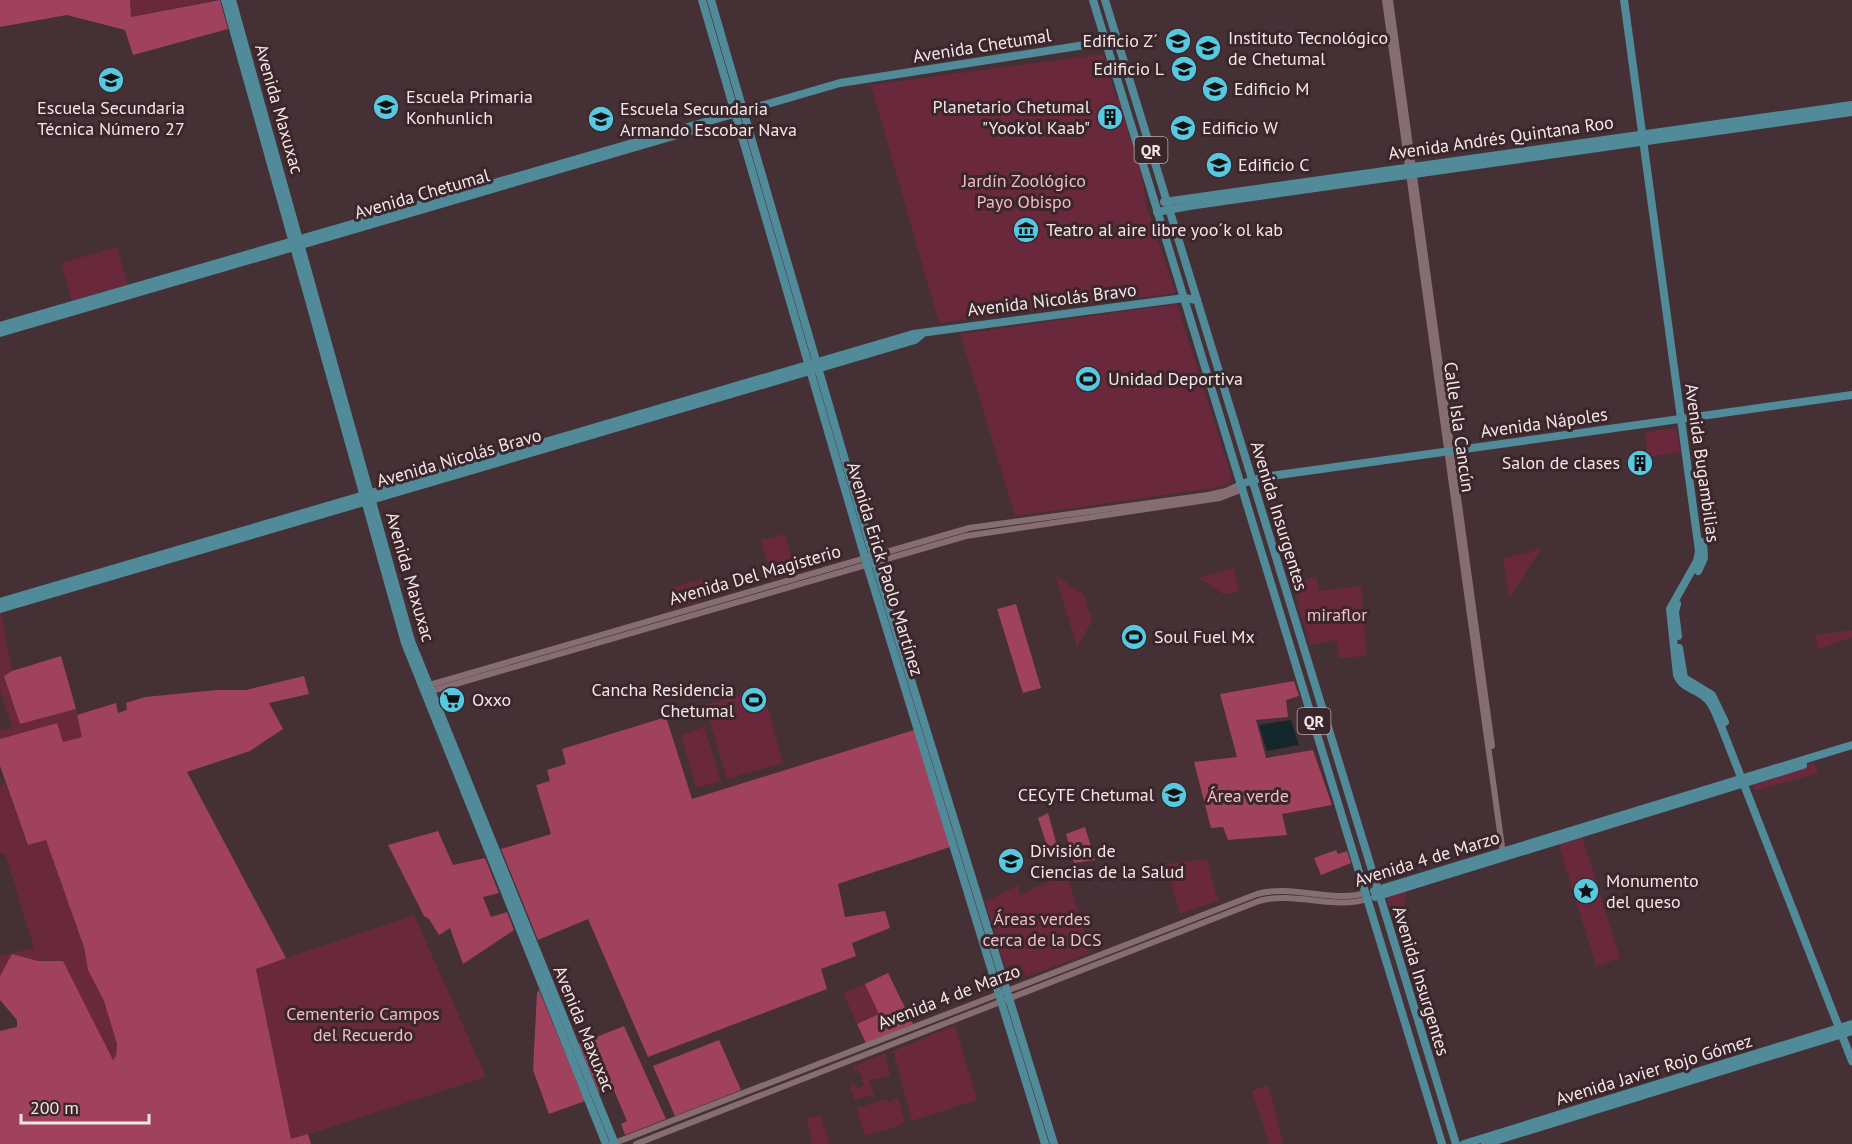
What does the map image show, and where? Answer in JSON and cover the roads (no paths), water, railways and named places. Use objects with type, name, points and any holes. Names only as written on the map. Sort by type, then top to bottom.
[{"type":"main road","name":"Avenida Maxuxac","points":[[225,0],[297,242]]},
{"type":"main road","name":"Avenida Maxuxac","points":[[232,0],[367,497],[411,641],[427,689],[612,1144]]},
{"type":"main road","name":"Avenida Erick Paolo Martínez","points":[[702,0],[740,114]]},
{"type":"main road","name":"Avenida Erick Paolo Martínez","points":[[711,0],[740,114],[870,561],[1004,996],[1053,1144]]},
{"type":"main road","name":"Avenida Insurgentes","points":[[1093,0],[1442,1144]]},
{"type":"main road","name":"Avenida Insurgentes","points":[[1105,0],[1456,1144]]},
{"type":"main road","name":"Avenida Bugambilias","points":[[1624,0],[1645,137]]},
{"type":"main road","name":"Avenida Bugambilias","points":[[1629,0],[1699,555],[1698,561],[1670,609],[1677,675],[1681,683],[1703,695],[1710,702],[1745,780],[1852,1048]]},
{"type":"main road","name":"Avenida Chetumal","points":[[0,326],[740,114],[842,87],[852,81],[1117,40]]},
{"type":"main road","name":"Avenida Andrés Quintana Roo","points":[[1156,208],[1181,198],[1411,170],[1852,105]]},
{"type":"main road","name":"Avenida Andrés Quintana Roo","points":[[1645,137],[1852,112]]},
{"type":"main road","name":"Avenida Andrés Quintana Roo","points":[[1168,205],[1188,206],[1411,170]]},
{"type":"main road","points":[[1148,180],[1160,180],[1172,195],[1181,198]]},
{"type":"main road","points":[[1176,232],[1180,213],[1188,206]]},
{"type":"main road","name":"Avenida Chetumal","points":[[0,333],[297,242]]},
{"type":"main road","name":"Avenida Nicolás Bravo","points":[[0,602],[813,366],[915,340],[925,333],[1196,297]]},
{"type":"main road","name":"Avenida Nápoles","points":[[1683,421],[1852,395]]},
{"type":"main road","name":"Avenida Nápoles","points":[[1242,487],[1253,482],[1311,472],[1852,400]]},
{"type":"main road","name":"Avenida Nicolás Bravo","points":[[0,609],[367,497]]},
{"type":"main road","points":[[1278,603],[1289,600]]},
{"type":"main road","name":"Avenida 4 de Marzo","points":[[1367,896],[1852,745]]},
{"type":"main road","name":"Avenida 4 de Marzo","points":[[1745,780],[1852,750]]},
{"type":"main road","points":[[1388,962],[1399,959]]},
{"type":"main road","name":"Avenida Erick Paolo Martínez","points":[[1004,996],[1045,1144]]},
{"type":"main road","name":"Avenida Bugambilias","points":[[1846,1029],[1852,1061]]},
{"type":"main road","name":"Avenida Javier Rojo Gómez","points":[[1464,1144],[1846,1029]]},
{"type":"main road","name":"Avenida Javier Rojo Gómez","points":[[1485,1144],[1846,1029]]},
{"type":"street","name":"Calle Isla Cancún","points":[[1385,0],[1411,170]]},
{"type":"street","name":"Calle Isla Cancún","points":[[1390,0],[1411,170],[1505,854]]},
{"type":"street","name":"Avenida Del Magisterio","points":[[427,689],[870,561],[969,528],[1208,495],[1242,487]]},
{"type":"street","name":"Avenida 4 de Marzo","points":[[636,1144],[1257,894],[1275,889],[1351,898],[1367,896]]},
{"type":"street","name":"Avenida 4 de Marzo","points":[[612,1144],[1004,996]]},
{"type":"water","points":[[1291,720],[1299,745],[1267,751],[1259,725]]},
{"type":"place","name":"Edificio Z´","points":[[1178,41]]},
{"type":"place","name":"Instituto Tecnológico de Chetumal","points":[[1208,48]]},
{"type":"place","name":"Edificio L","points":[[1184,69]]},
{"type":"place","name":"Escuela Secundaria Técnica Número 27","points":[[111,80]]},
{"type":"place","name":"Edificio M","points":[[1215,89]]},
{"type":"place","name":"Escuela Primaria Konhunlich","points":[[386,107]]},
{"type":"place","name":"Planetario Chetumal \"Yook'ol Kaab\"","points":[[1110,117]]},
{"type":"place","name":"Escuela Secundaria Armando Escobar Nava","points":[[601,119]]},
{"type":"place","name":"Edificio W","points":[[1183,128]]},
{"type":"place","name":"Edificio C","points":[[1219,165]]},
{"type":"place","name":"Teatro al aire libre yoo´k ol kab","points":[[1026,230]]},
{"type":"place","name":"Unidad Deportiva","points":[[1088,379]]},
{"type":"place","name":"Salon de clases","points":[[1640,463]]},
{"type":"place","name":"Soul Fuel Mx","points":[[1134,637]]},
{"type":"place","name":"Oxxo","points":[[452,700]]},
{"type":"place","name":"Cancha Residencia Chetumal","points":[[754,700]]},
{"type":"place","name":"CECyTE Chetumal","points":[[1174,795]]},
{"type":"place","name":"División de Ciencias de la Salud","points":[[1011,861]]},
{"type":"place","name":"Monumento del queso","points":[[1586,891]]},
{"type":"park label","name":"Jardín Zoológico Payo Obispo","points":[[1024,192]]},
{"type":"park label","name":"miraflor","points":[[1337,615]]},
{"type":"park label","name":"Área verde","points":[[1248,796]]},
{"type":"park label","name":"Áreas verdes cerca de la DCS","points":[[1042,929]]},
{"type":"park label","name":"Cementerio Campos del Recuerdo","points":[[363,1024]]}]
